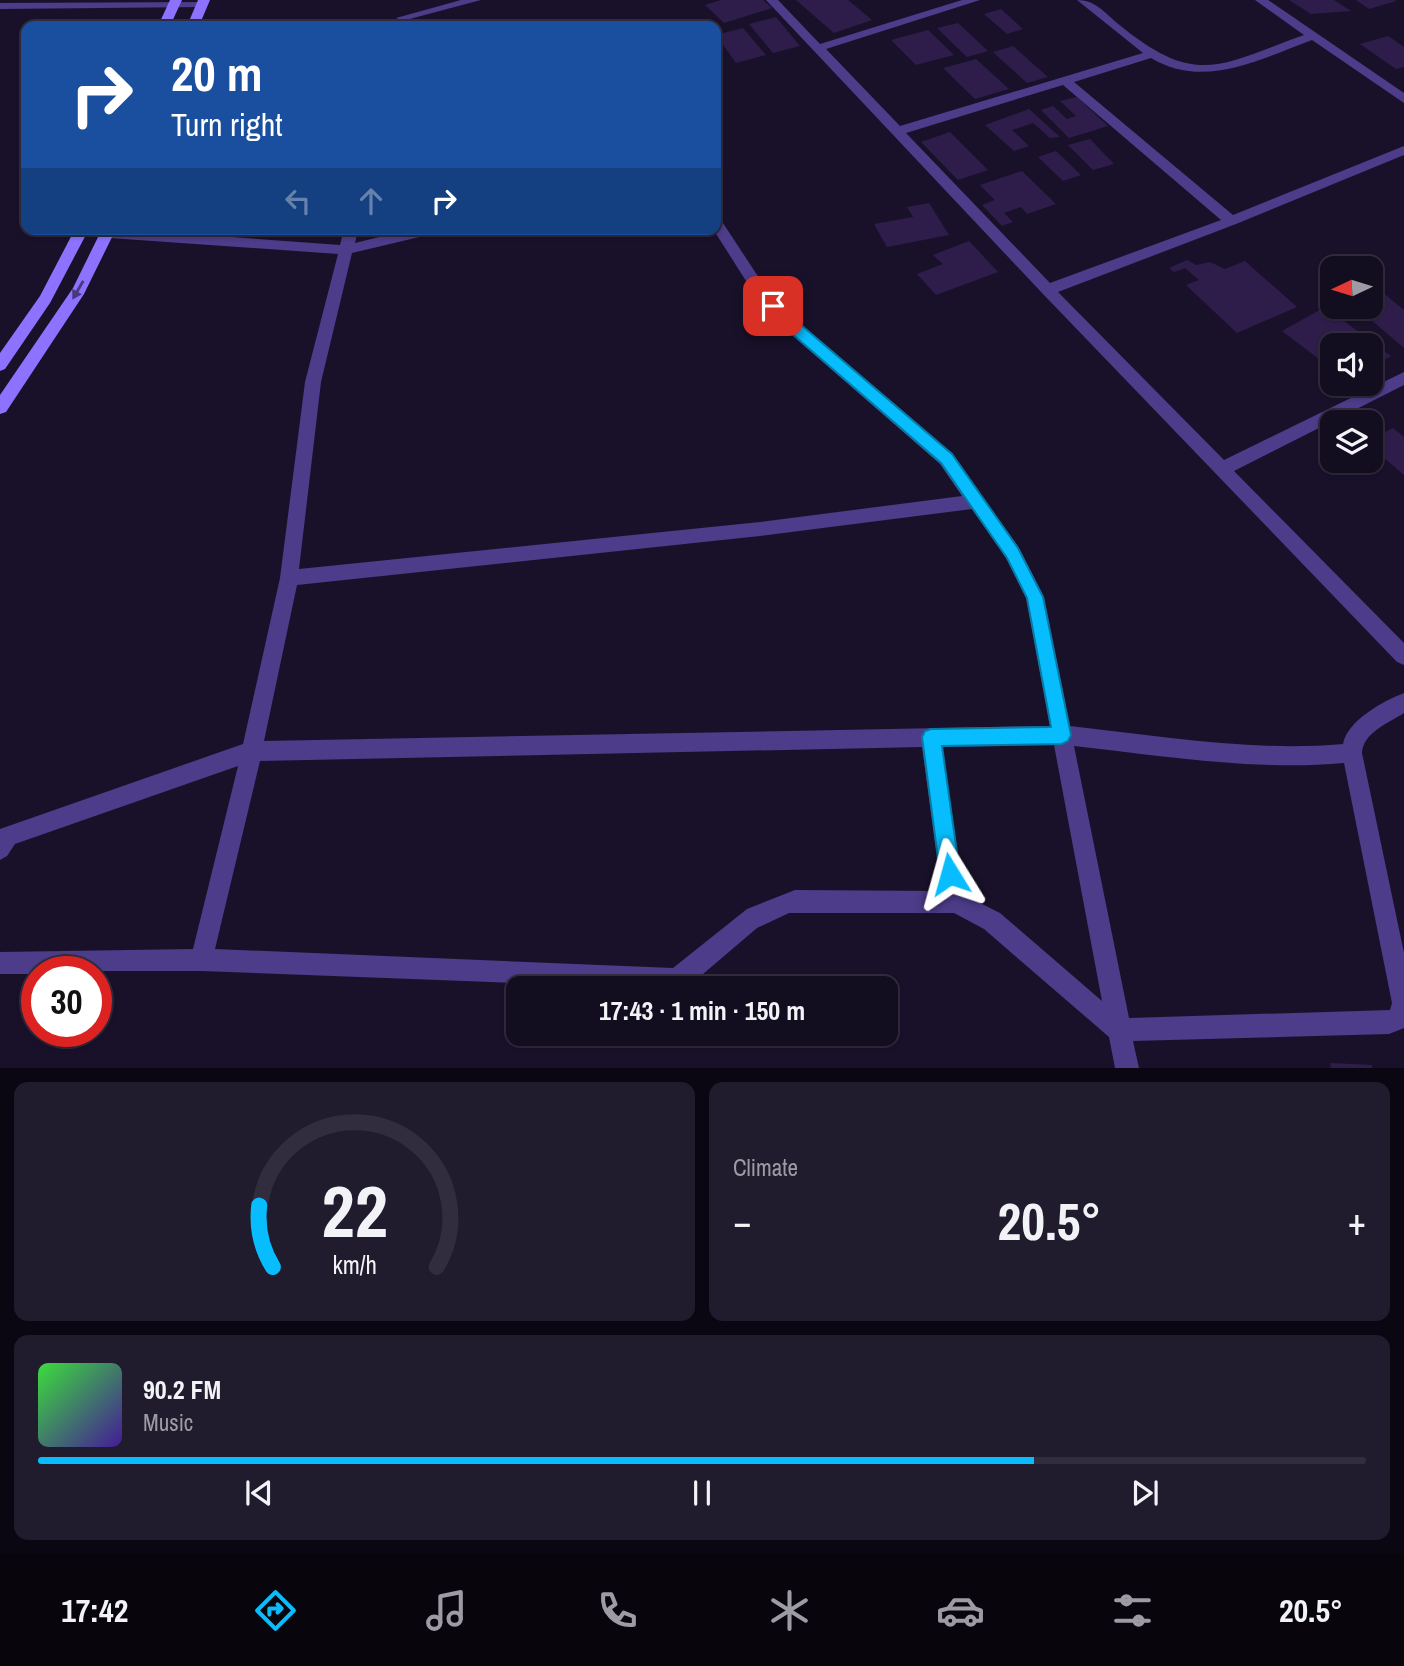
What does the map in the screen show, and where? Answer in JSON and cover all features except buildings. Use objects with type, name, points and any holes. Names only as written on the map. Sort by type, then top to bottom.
[{"type":"street","points":[[401,21],[406,0]]},
{"type":"street","points":[[404,21],[475,0]]},
{"type":"street","points":[[772,0],[1048,290],[1404,656]]},
{"type":"street","points":[[818,48],[974,0]]},
{"type":"street","points":[[1083,0],[1152,54],[1178,66],[1213,69],[1313,36]]},
{"type":"street","points":[[1261,0],[1404,99]]},
{"type":"street","points":[[166,21],[175,2]]},
{"type":"street","points":[[0,6],[203,2],[195,21]]},
{"type":"street","points":[[898,131],[1152,54]]},
{"type":"street","points":[[1065,80],[1231,221]]},
{"type":"street","points":[[1048,290],[1231,221],[1404,150]]},
{"type":"street","points":[[721,231],[758,288],[788,323],[946,458],[1013,553],[1035,597],[1126,1068]]},
{"type":"street","points":[[0,365],[29,327],[79,235]]},
{"type":"street","points":[[0,408],[79,290],[106,235]]},
{"type":"street","points":[[158,235],[345,250],[407,235]]},
{"type":"street","points":[[201,960],[252,751],[289,578],[306,420],[349,235]]},
{"type":"street","points":[[1222,469],[1404,378]]},
{"type":"street","points":[[289,578],[747,530],[975,500]]},
{"type":"street","points":[[0,963],[201,960],[675,978],[690,972],[747,921],[771,907],[795,901],[954,902],[992,921],[1119,1030],[1389,1022],[1399,1018],[1403,1003],[1352,753],[1353,740],[1361,730],[1404,702]]},
{"type":"street","points":[[0,849],[8,835],[252,751],[1062,735],[1242,755],[1294,758],[1352,753]]},
{"type":"street","points":[[931,737],[954,902]]},
{"type":"route","points":[[773,306],[788,323],[946,458],[1013,553],[1035,597],[1062,735],[931,737],[950,874]]}]
